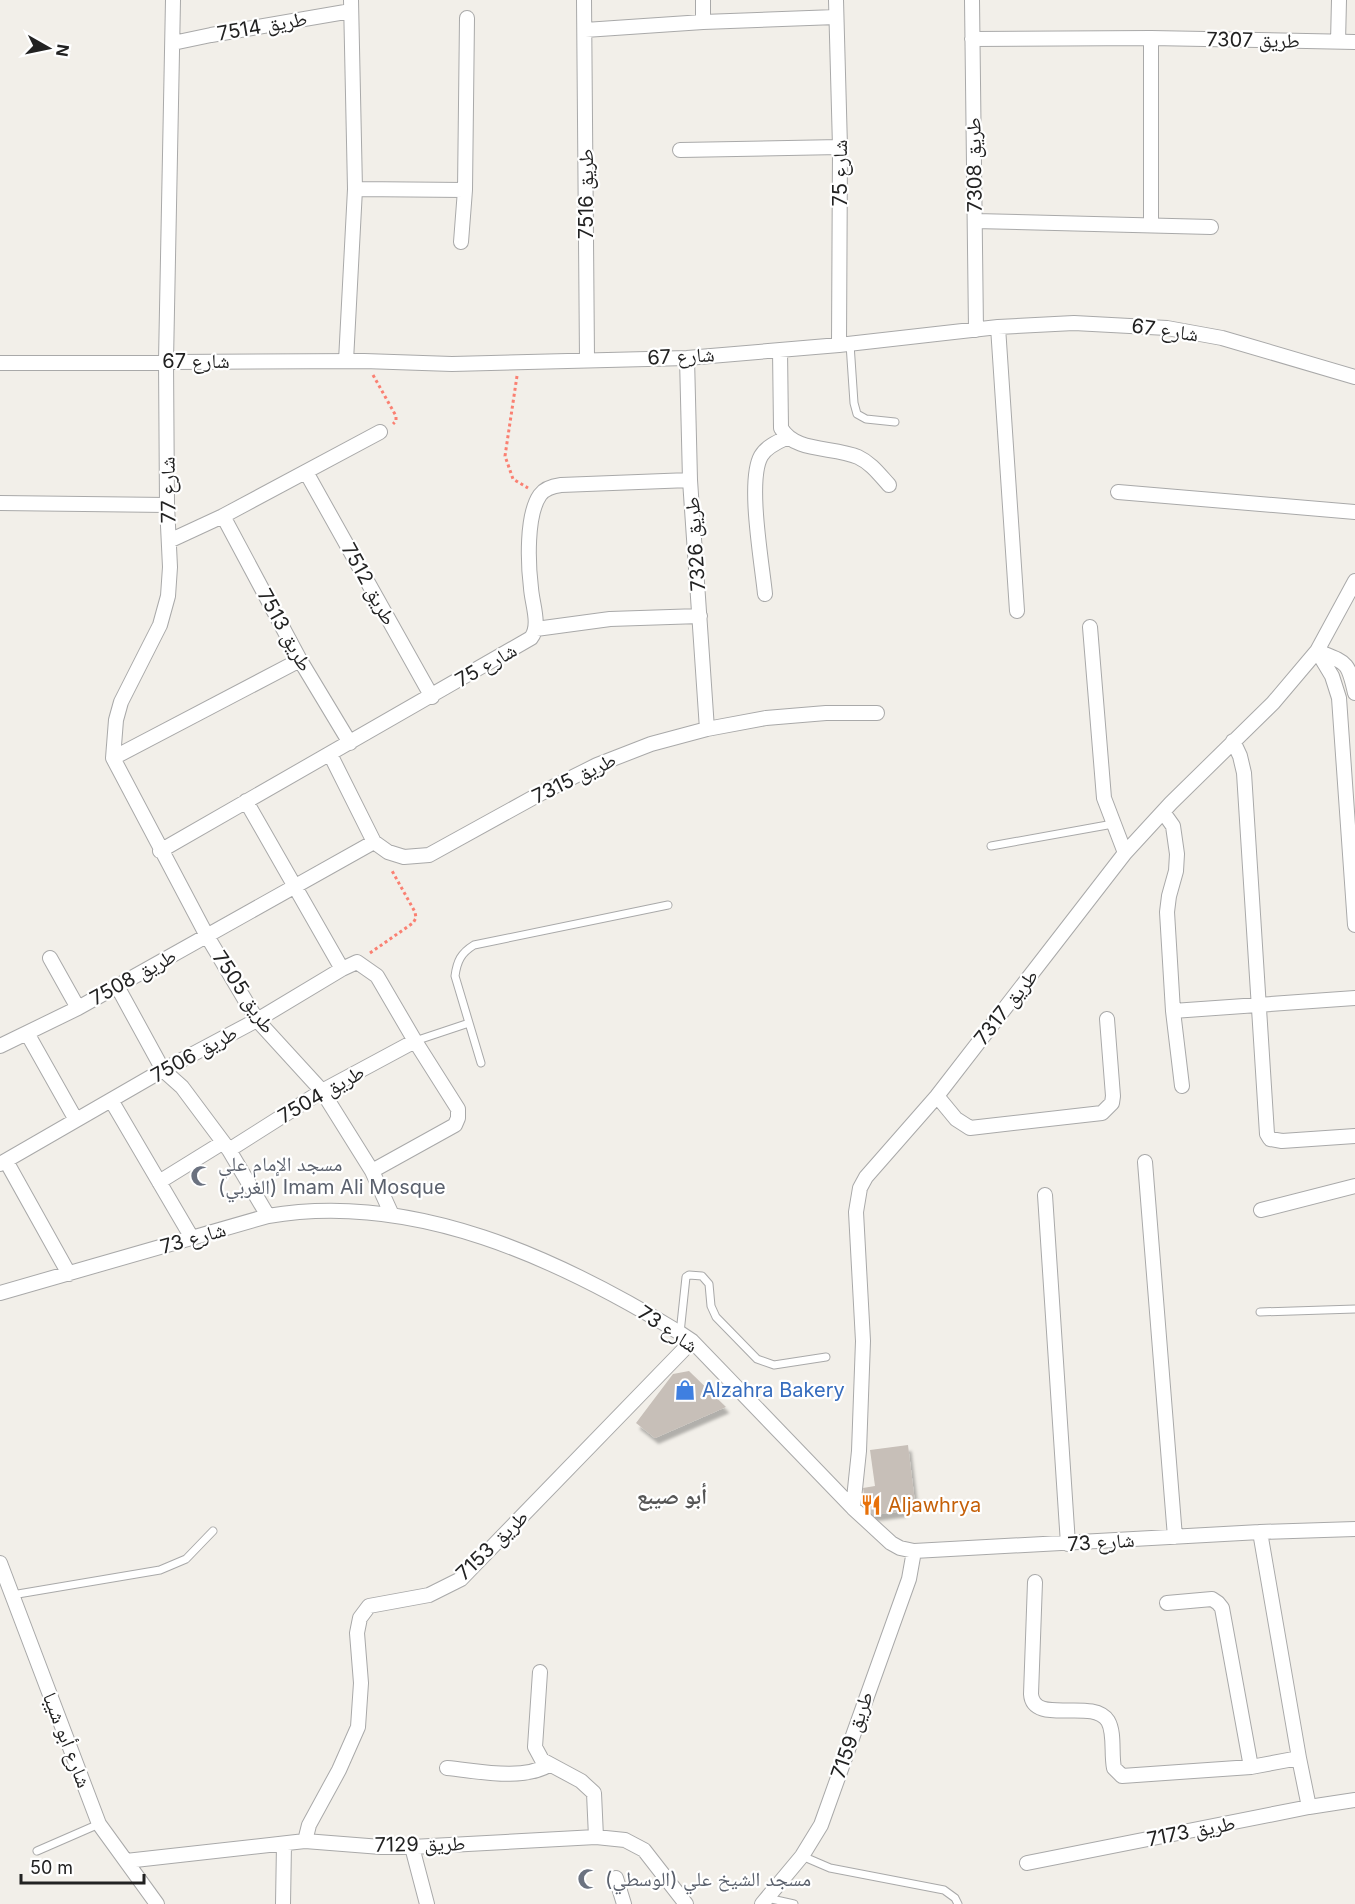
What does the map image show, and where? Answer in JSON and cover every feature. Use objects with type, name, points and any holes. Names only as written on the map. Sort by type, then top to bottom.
[{"type":"street","name":"شارع 77","points":[[113,758],[116,720],[121,702],[160,625],[169,575],[166,361],[173,0]]},
{"type":"street","name":"طريق 7516","points":[[584,0],[587,359]]},
{"type":"street","points":[[703,0],[703,22]]},
{"type":"street","name":"شارع 75","points":[[836,0],[845,344]]},
{"type":"street","name":"طريق 7308","points":[[972,0],[976,330]]},
{"type":"street","points":[[1338,42],[1339,0]]},
{"type":"street","name":"طريق 7514","points":[[173,44],[351,5],[355,189],[346,361]]},
{"type":"street","points":[[585,30],[836,16]]},
{"type":"street","points":[[461,242],[465,190],[467,18]]},
{"type":"street","points":[[1150,38],[1151,225]]},
{"type":"street","name":"طريق 7307","points":[[972,39],[1150,38],[1355,42]]},
{"type":"street","points":[[680,150],[840,147]]},
{"type":"street","points":[[355,189],[465,190]]},
{"type":"street","points":[[975,221],[1211,227]]},
{"type":"street","name":"شارع 67","points":[[0,363],[364,361],[452,364],[687,358],[998,327],[1074,323],[1167,328],[1221,338],[1355,376]]},
{"type":"street","points":[[998,327],[1017,611]]},
{"type":"street","points":[[780,350],[781,428],[786,438],[798,444],[839,450],[859,457],[873,466],[889,485]]},
{"type":"street","name":"طريق 7326","points":[[687,358],[690,480],[707,729]]},
{"type":"street","points":[[169,541],[223,516],[380,432]]},
{"type":"street","points":[[765,594],[754,494],[755,471],[761,455],[772,445],[786,438]]},
{"type":"street","name":"طريق 7512","points":[[306,472],[432,697]]},
{"type":"street","points":[[539,496],[553,486],[690,480]]},
{"type":"street","points":[[1118,492],[1355,512]]},
{"type":"street","name":"شارع 75","points":[[160,851],[527,642],[536,629],[530,584],[529,548],[532,518],[539,496]]},
{"type":"street","points":[[0,503],[167,504]]},
{"type":"street","name":"طريق 7513","points":[[223,516],[300,660],[350,743]]},
{"type":"street","name":"طريق 7317","points":[[853,1508],[859,1450],[863,1341],[857,1199],[860,1188],[866,1177],[937,1096],[1125,854],[1163,812],[1273,703],[1317,651],[1354,584]]},
{"type":"street","points":[[536,629],[610,618],[700,616]]},
{"type":"street","points":[[1090,627],[1104,798],[1125,854]]},
{"type":"street","points":[[1317,651],[1345,663],[1350,671],[1355,693]]},
{"type":"street","points":[[1317,651],[1332,676],[1339,698],[1355,925]]},
{"type":"street","points":[[113,758],[300,660]]},
{"type":"street","name":"طريق 7315","points":[[374,842],[388,852],[404,857],[429,855],[597,765],[651,744],[707,729],[796,715],[877,713]]},
{"type":"street","points":[[1233,741],[1244,773],[1266,1127],[1270,1139],[1282,1141],[1355,1136]]},
{"type":"street","points":[[296,888],[374,842],[330,754]]},
{"type":"street","name":"طريق 7505","points":[[113,758],[160,851],[257,1020],[322,1091],[372,1171],[393,1215]]},
{"type":"street","points":[[246,801],[342,969],[357,962],[377,976],[458,1109],[455,1125],[372,1171]]},
{"type":"street","points":[[1163,812],[1173,826],[1177,854],[1176,871],[1168,896],[1167,912],[1173,1011],[1182,1086]]},
{"type":"street","name":"طريق 7508","points":[[0,1046],[78,1008],[296,888]]},
{"type":"street","points":[[50,958],[78,1008]]},
{"type":"street","name":"طريق 7506","points":[[69,1274],[3,1163],[163,1070],[257,1020],[342,969]]},
{"type":"street","points":[[117,986],[163,1070],[182,1087],[226,1146],[268,1216]]},
{"type":"street","points":[[1173,1011],[1355,998]]},
{"type":"street","points":[[937,1096],[956,1119],[970,1128],[1102,1113],[1112,1103],[1113,1096],[1107,1020]]},
{"type":"street","points":[[27,1033],[76,1120]]},
{"type":"street","name":"طريق 7504","points":[[159,1182],[415,1041]]},
{"type":"street","points":[[111,1100],[192,1238]]},
{"type":"street","points":[[1145,1162],[1175,1537]]},
{"type":"street","points":[[1261,1210],[1355,1186]]},
{"type":"street","points":[[1046,1195],[1068,1544]]},
{"type":"street","name":"شارع 73","points":[[0,1293],[268,1216],[301,1212],[393,1215],[437,1224],[501,1243],[594,1283],[686,1337],[853,1508],[891,1543],[900,1548],[914,1551],[1355,1529]]},
{"type":"street","name":"طريق 7153","points":[[305,1841],[309,1825],[343,1762],[358,1727],[361,1683],[357,1633],[360,1617],[369,1606],[429,1595],[461,1579],[686,1337]]},
{"type":"street","points":[[1260,1532],[1309,1807]]},
{"type":"street","name":"طريق 7159","points":[[764,1901],[802,1856],[821,1825],[909,1579],[914,1551]]},
{"type":"street","name":"شارع أبو شيبا","points":[[0,1563],[99,1824],[157,1904]]},
{"type":"street","points":[[1035,1582],[1031,1701],[1044,1710],[1080,1710],[1098,1713],[1105,1717],[1110,1723],[1114,1768],[1122,1776],[1251,1767],[1299,1758]]},
{"type":"street","points":[[1167,1603],[1212,1599],[1222,1608],[1251,1767]]},
{"type":"street","points":[[540,1672],[535,1747],[542,1760],[581,1781],[594,1793],[596,1837]]},
{"type":"street","points":[[447,1768],[520,1774],[540,1770],[549,1765]]},
{"type":"street","name":"طريق 7173","points":[[1027,1863],[1309,1807],[1355,1800]]},
{"type":"street","name":"طريق 7129","points":[[126,1861],[305,1841],[412,1847],[596,1837],[625,1840],[644,1850],[686,1904]]},
{"type":"street","points":[[283,1904],[284,1844]]},
{"type":"street","points":[[412,1847],[427,1904]]},
{"type":"street","points":[[616,1878],[624,1904]]},
{"type":"lane","points":[[845,344],[857,414],[866,419],[895,422]]},
{"type":"lane","points":[[991,846],[1113,824]]},
{"type":"lane","points":[[481,1063],[455,976],[457,963],[463,951],[474,945],[668,905]]},
{"type":"lane","points":[[415,1041],[469,1023]]},
{"type":"lane","points":[[686,1337],[686,1277],[689,1275],[702,1276],[709,1284],[711,1306],[716,1317],[757,1359],[774,1365],[826,1357]]},
{"type":"lane","points":[[1260,1312],[1355,1309]]},
{"type":"lane","points":[[12,1595],[160,1570],[186,1559],[213,1531]]},
{"type":"lane","points":[[37,1851],[99,1824]]},
{"type":"lane","points":[[802,1856],[830,1868],[944,1890],[956,1898],[958,1904]]},
{"type":"lane","points":[[764,1901],[794,1904]]},
{"type":"path","points":[[364,361],[396,416],[393,425],[380,432]]},
{"type":"path","points":[[519,363],[505,456],[513,479],[539,496]]},
{"type":"path","points":[[357,962],[413,923],[416,918],[392,870],[388,852]]},
{"type":"building","name":"Alzahra Bakery","points":[[689,1371],[726,1407],[655,1438],[636,1423],[673,1374]]},
{"type":"building","points":[[908,1445],[915,1503],[903,1505],[904,1511],[867,1516],[863,1488],[875,1486],[870,1450]]},
{"type":"place","name":"مسجد الإمام علي (الغربي) Imam Ali Mosque","points":[[201,1176]]},
{"type":"place","name":"Alzahra Bakery","points":[[685,1390]]},
{"type":"place","name":"Aljawhrya","points":[[871,1505]]},
{"type":"place","name":"مسجد الشيخ علي (الوسطي)","points":[[588,1879]]},
{"type":"district","name":"أبو صيبع","points":[[672,1496]]}]
